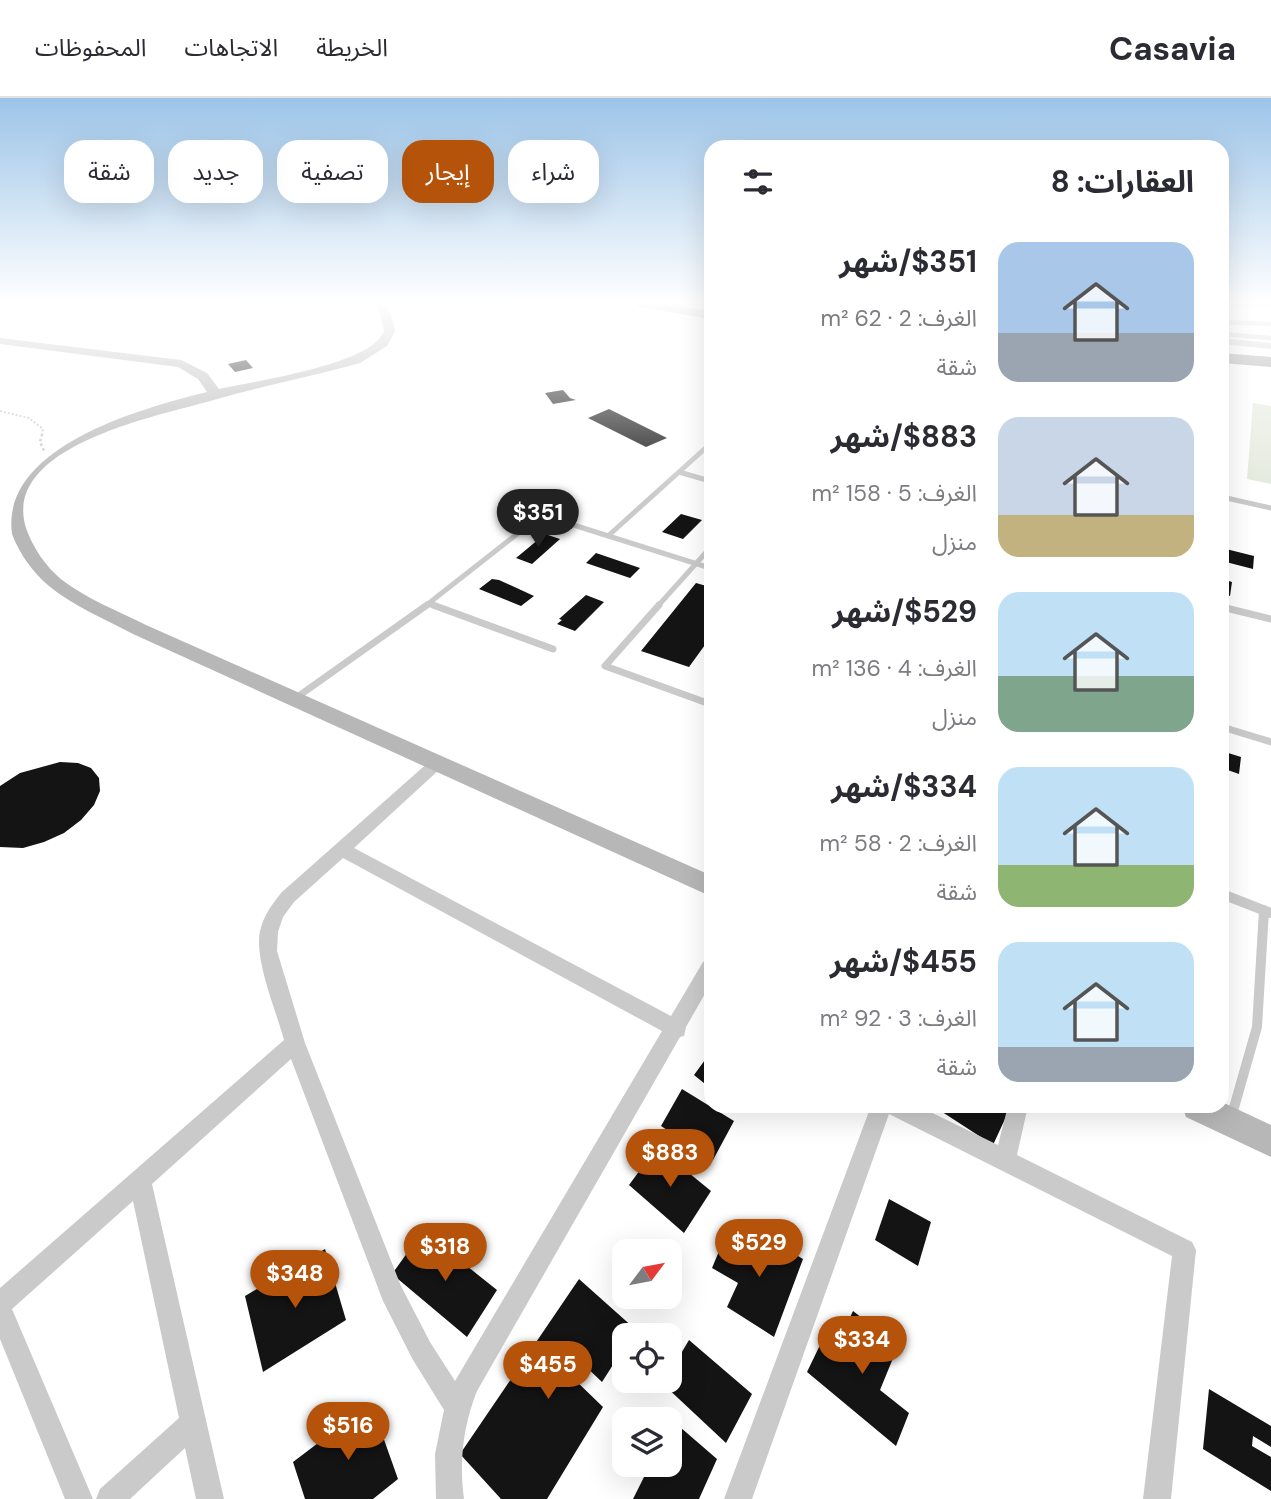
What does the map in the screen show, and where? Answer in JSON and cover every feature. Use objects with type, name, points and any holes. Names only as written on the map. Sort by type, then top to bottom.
[{"type":"highway","points":[[1229,374],[1271,377]]},
{"type":"main road","points":[[152,368],[174,375]]},
{"type":"main road","points":[[189,368],[211,393]]},
{"type":"main road","points":[[331,368],[250,388],[211,393],[107,426],[54,452],[19,490],[18,531],[29,556],[53,582],[150,636],[704,883]]},
{"type":"main road","points":[[159,409],[179,399],[189,388],[211,393]]},
{"type":"main road","points":[[1212,1113],[1271,1141]]},
{"type":"street","points":[[436,764],[288,897],[275,914],[268,932],[268,951],[295,1043],[405,1322],[431,1369],[457,1406]]},
{"type":"street","points":[[341,849],[677,1028]]},
{"type":"street","points":[[450,1499],[447,1476],[449,1440],[457,1406],[467,1383],[704,979]]},
{"type":"street","points":[[79,1499],[0,1307],[295,1043]]},
{"type":"street","points":[[738,1499],[878,1113]]},
{"type":"street","points":[[910,1113],[1184,1250],[1157,1499]]},
{"type":"street","points":[[1004,1160],[1016,1113]]},
{"type":"street","points":[[141,1180],[210,1499]]},
{"type":"street","points":[[110,1499],[194,1422]]},
{"type":"lane","points":[[608,536],[704,449]]},
{"type":"lane","points":[[679,472],[704,479]]},
{"type":"lane","points":[[1229,499],[1271,508]]},
{"type":"lane","points":[[529,511],[704,566]]},
{"type":"lane","points":[[293,699],[429,604],[517,534]]},
{"type":"lane","points":[[704,555],[605,666],[704,702]]},
{"type":"lane","points":[[429,604],[553,649]]},
{"type":"lane","points":[[1229,609],[1271,620]]},
{"type":"lane","points":[[1229,729],[1271,742]]},
{"type":"lane","points":[[1229,897],[1268,911],[1257,1027],[1230,1121]]},
{"type":"path","points":[[0,411],[32,419],[40,424],[43,429],[42,449],[54,452]]},
{"type":"shaded area","points":[[1253,403],[1271,406],[1271,484],[1247,479]]},
{"type":"building","points":[[232,368],[251,368],[235,372]]},
{"type":"building","points":[[563,390],[576,400],[553,404],[545,393]]},
{"type":"building","points":[[609,409],[667,438],[646,447],[588,418]]},
{"type":"building","points":[[681,514],[702,520],[683,539],[662,532]]},
{"type":"building","points":[[545,534],[560,539],[532,564],[516,558]]},
{"type":"building","points":[[1229,550],[1254,556],[1253,569],[1229,563]]},
{"type":"building","points":[[596,553],[640,568],[630,578],[586,563]]},
{"type":"building","points":[[492,579],[534,596],[521,606],[479,589]]},
{"type":"building","points":[[696,583],[704,585],[704,646],[689,667],[641,651]]},
{"type":"building","points":[[586,595],[604,602],[575,631],[557,624],[562,620],[559,619]]},
{"type":"building","points":[[1229,753],[1241,757],[1239,774],[1229,770]]},
{"type":"building","points":[[60,762],[78,763],[91,768],[99,778],[100,791],[94,805],[64,833],[44,842],[23,848],[0,847],[0,786],[20,773]]},
{"type":"building","points":[[704,1061],[704,1083],[694,1075]]},
{"type":"building","points":[[682,1089],[704,1103],[704,1113],[721,1113],[734,1121],[713,1160],[661,1126]]},
{"type":"building","points":[[944,1113],[1008,1113],[993,1145]]},
{"type":"building","points":[[657,1147],[711,1191],[684,1233],[629,1185]]},
{"type":"building","points":[[889,1199],[931,1222],[918,1266],[875,1240]]},
{"type":"building","points":[[423,1231],[497,1290],[467,1337],[392,1274]]},
{"type":"building","points":[[727,1232],[754,1249],[761,1234],[803,1259],[774,1337],[727,1307],[738,1283],[712,1268]]},
{"type":"building","points":[[325,1249],[346,1320],[263,1372],[245,1296]]},
{"type":"building","points":[[579,1279],[628,1323],[612,1323],[612,1366],[602,1382],[581,1362],[572,1377],[603,1407],[547,1499],[501,1499],[460,1454]]},
{"type":"building","points":[[853,1311],[898,1346],[880,1390],[909,1413],[896,1446],[807,1372],[820,1345],[832,1356]]},
{"type":"building","points":[[689,1340],[752,1394],[726,1443],[673,1393],[682,1393],[682,1352]]},
{"type":"building","points":[[1209,1389],[1271,1426],[1271,1447],[1253,1436],[1252,1446],[1271,1457],[1271,1491],[1203,1449]]},
{"type":"building","points":[[371,1403],[398,1479],[373,1499],[305,1499],[293,1462]]},
{"type":"building","points":[[682,1429],[717,1459],[699,1499],[633,1499],[644,1477],[682,1477]]}]
